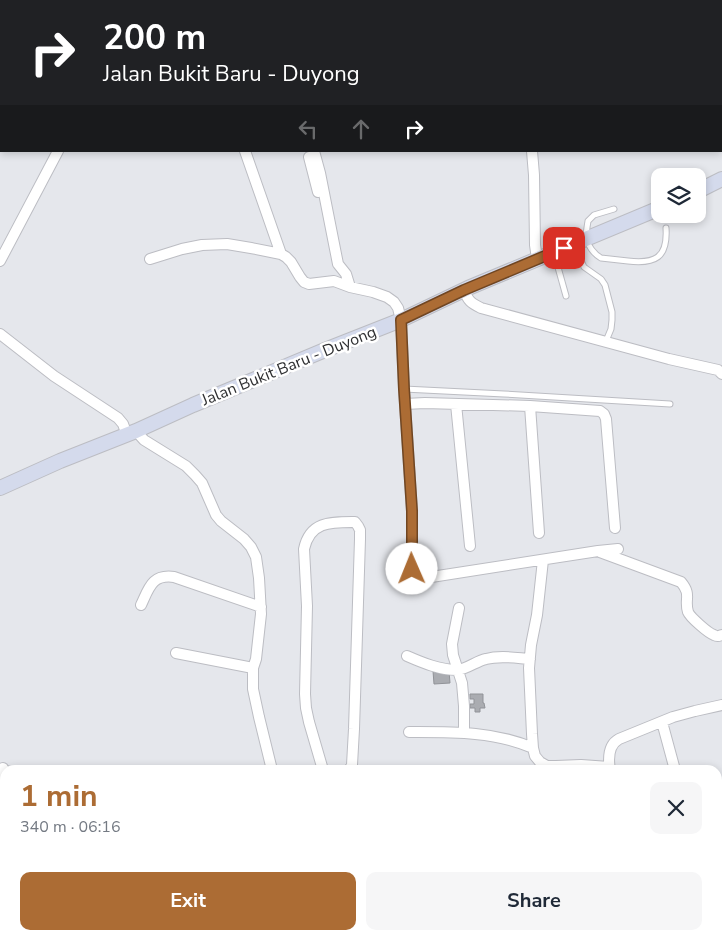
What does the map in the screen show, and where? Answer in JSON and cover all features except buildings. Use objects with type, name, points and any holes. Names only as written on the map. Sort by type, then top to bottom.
[{"type":"main road","points":[[706,187],[722,179]]},
{"type":"main road","name":"Jalan Bukit Baru - Duyong","points":[[0,488],[60,461],[132,433],[193,405],[401,320],[464,290],[651,212]]},
{"type":"street","points":[[0,261],[57,152]]},
{"type":"street","points":[[245,152],[281,254]]},
{"type":"street","points":[[308,152],[321,203],[334,270],[340,282]]},
{"type":"street","points":[[314,152],[338,264],[346,274],[350,287]]},
{"type":"street","points":[[532,152],[535,245],[536,252],[540,258]]},
{"type":"street","points":[[150,259],[202,245],[226,244],[251,248],[281,254],[291,262],[304,282],[309,284],[327,281],[340,282],[350,287],[387,297],[394,302],[398,308],[401,320],[412,511],[411,561],[414,574],[419,578],[618,550]]},
{"type":"street","points":[[464,290],[466,297],[471,303],[481,308],[669,359],[718,370],[722,374]]},
{"type":"street","points":[[0,334],[54,376],[118,418],[132,433],[186,466],[202,483],[216,515],[251,547],[256,557],[260,607],[253,680],[255,699],[271,765]]},
{"type":"street","points":[[405,404],[530,406],[600,411],[604,414],[606,423],[615,528]]},
{"type":"street","points":[[456,404],[470,546]]},
{"type":"street","points":[[530,406],[539,533]]},
{"type":"street","points":[[323,765],[306,708],[307,606],[304,549],[306,541],[317,526],[355,522],[360,530],[360,538],[350,765]]},
{"type":"street","points":[[598,552],[681,582],[688,595],[688,608],[692,619],[712,634],[722,635]]},
{"type":"street","points":[[543,560],[530,659],[529,682],[533,748],[535,756],[545,765]]},
{"type":"street","points":[[141,605],[149,587],[154,581],[160,577],[167,576],[260,607]]},
{"type":"street","points":[[459,608],[452,644],[453,656],[462,683],[464,732]]},
{"type":"street","points":[[176,653],[253,668]]},
{"type":"street","points":[[408,656],[435,666],[457,670],[465,669],[487,658],[530,659]]},
{"type":"street","points":[[610,765],[613,743],[619,739],[695,711],[722,705]]},
{"type":"street","points":[[662,722],[674,765]]},
{"type":"street","points":[[409,732],[464,732],[518,741],[533,748]]},
{"type":"lane","points":[[606,341],[611,329],[612,312],[605,285],[601,279],[584,266],[580,242],[588,221],[594,215],[614,209]]},
{"type":"lane","points":[[580,242],[601,258],[649,262],[656,259],[662,253],[666,245],[666,228]]},
{"type":"lane","points":[[554,252],[566,296]]},
{"type":"lane","points":[[404,389],[670,404]]},
{"type":"route","points":[[412,569],[412,511],[401,320],[464,290],[564,248]]}]
